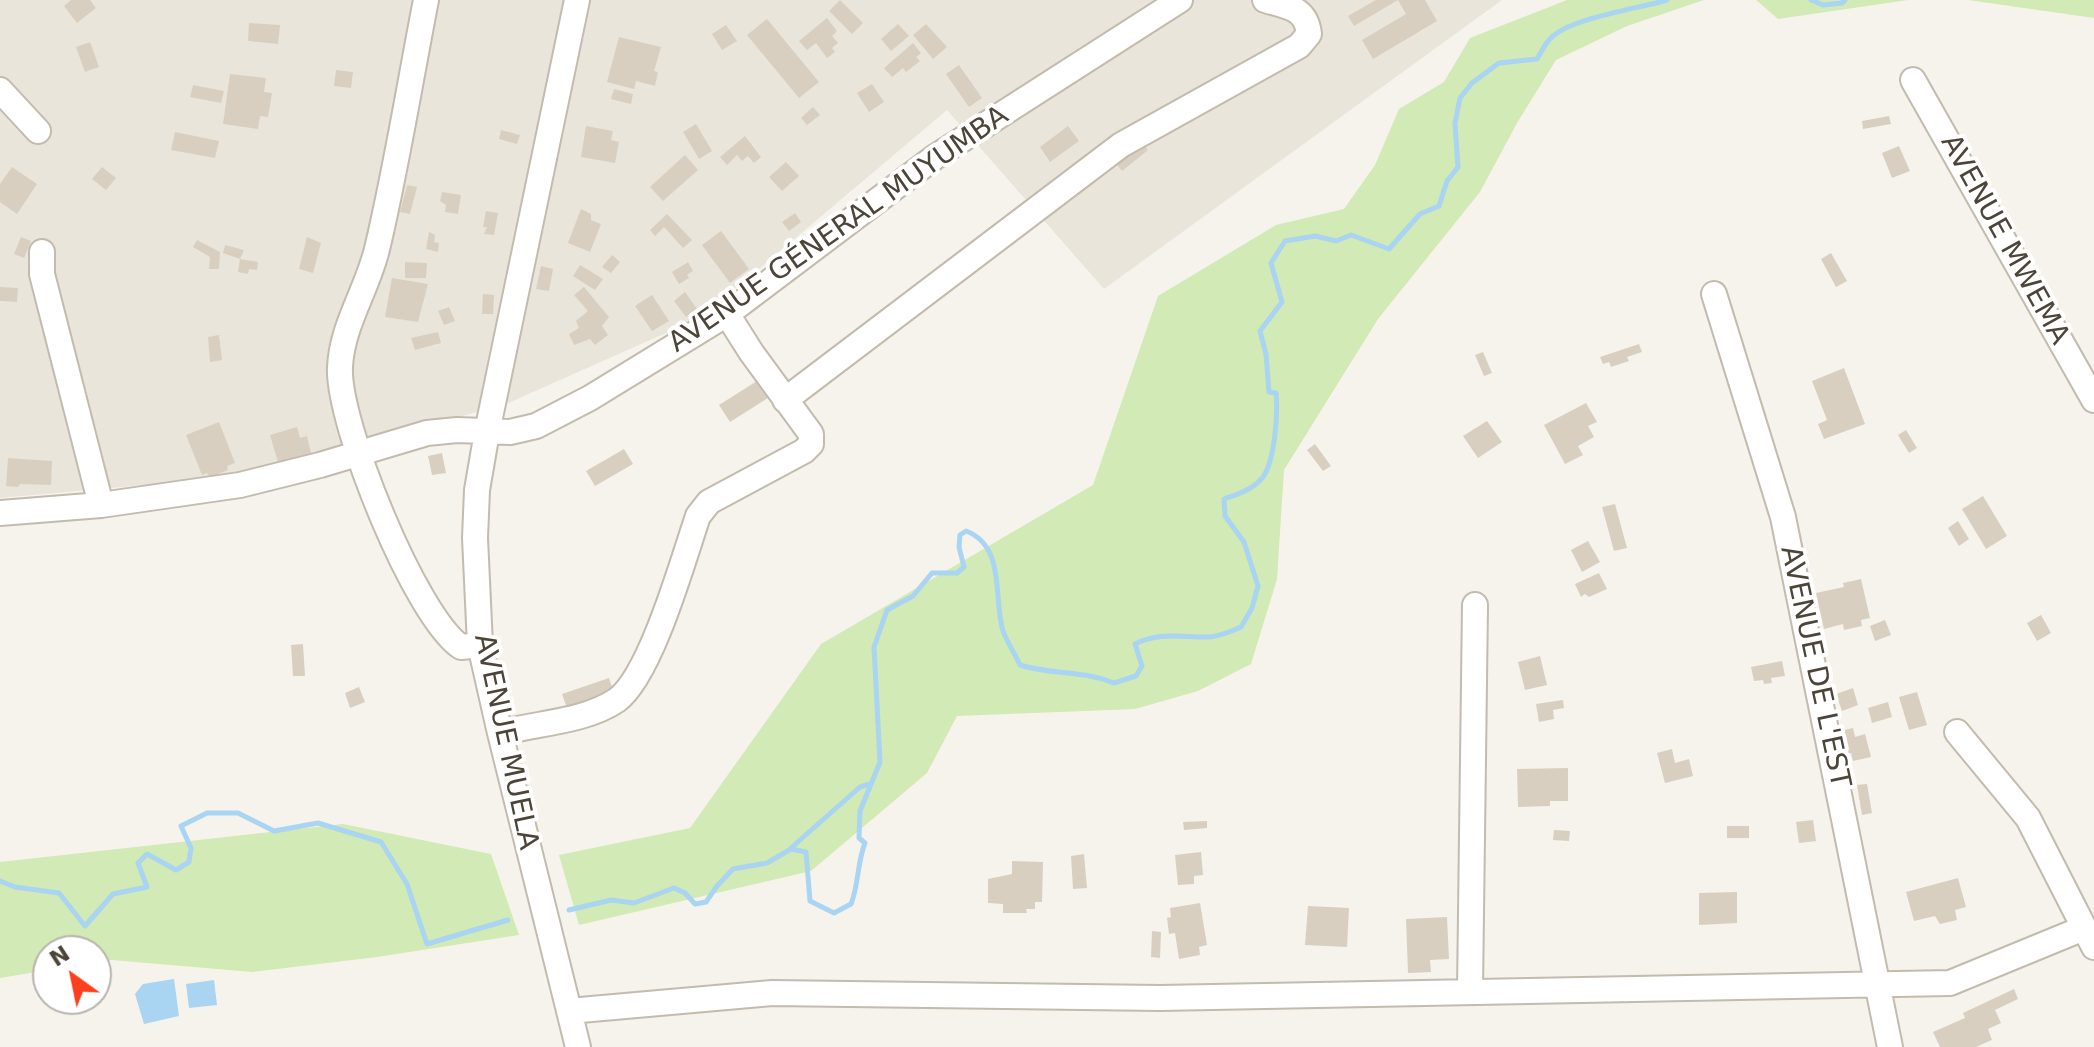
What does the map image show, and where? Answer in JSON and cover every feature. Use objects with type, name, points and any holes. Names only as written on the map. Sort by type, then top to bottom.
[{"type":"street","points":[[426,0],[378,249],[342,343],[340,371],[344,400],[386,527],[423,602],[449,638],[461,647],[480,645]]},
{"type":"street","name":"AVENUE MUELA","points":[[577,0],[487,432],[477,490],[475,538],[480,645],[578,1047]]},
{"type":"street","name":"AVENUE GÉNERAL MUYUMBA","points":[[0,513],[101,505],[240,485],[427,433],[523,430],[536,426],[590,398],[727,314],[935,157],[1180,0]]},
{"type":"street","points":[[785,400],[1121,145],[1299,46],[1309,34],[1308,21],[1297,10],[1265,0]]},
{"type":"street","name":"AVENUE MWEMA","points":[[1913,80],[2094,400]]},
{"type":"street","points":[[0,90],[38,131]]},
{"type":"street","points":[[42,252],[42,274],[101,505]]},
{"type":"street","name":"AVENUE DE L'EST","points":[[1714,294],[1783,517],[1890,1047]]},
{"type":"street","points":[[500,733],[592,712],[618,699],[642,670],[698,516],[709,502],[804,451],[811,444],[811,434],[727,314]]},
{"type":"street","points":[[1470,990],[1475,605]]},
{"type":"street","points":[[569,1011],[772,993],[1160,998],[1950,983],[2089,938],[2028,818],[1957,732]]},
{"type":"shaded area","points":[[0,0],[1502,0],[1104,289],[947,110],[702,317],[506,404],[244,476],[0,498]]},
{"type":"green space","points":[[1567,0],[1704,0],[1627,26],[1556,60],[1480,192],[1378,319],[1284,470],[1277,579],[1251,664],[1198,691],[1135,709],[957,716],[927,773],[811,871],[579,925],[559,855],[690,828],[821,644],[1093,485],[1158,296],[1276,225],[1344,209],[1375,165],[1399,109],[1444,82],[1470,38]]},
{"type":"green space","points":[[1756,0],[1908,0],[1778,19]]},
{"type":"green space","points":[[1968,0],[2094,0],[2094,18]]},
{"type":"green space","points":[[343,824],[491,854],[519,935],[252,972],[112,960],[112,935],[32,935],[32,973],[0,978],[0,862]]},
{"type":"water","points":[[174,979],[179,1016],[144,1024],[135,994],[143,984]]},
{"type":"water","points":[[214,980],[217,1005],[189,1008],[186,984]]},
{"type":"building","points":[[71,0],[90,0],[96,8],[77,23],[64,6]]},
{"type":"building","points":[[840,0],[863,23],[852,34],[829,11]]},
{"type":"building","points":[[1376,0],[1398,0],[1354,26],[1348,16]]},
{"type":"building","points":[[1398,0],[1425,0],[1437,21],[1373,59],[1362,40],[1406,14]]},
{"type":"building","points":[[827,18],[837,31],[832,36],[838,43],[832,48],[835,52],[827,58],[816,43],[807,50],[799,41]]},
{"type":"building","points":[[767,19],[819,82],[799,98],[747,35]]},
{"type":"building","points":[[249,23],[280,25],[278,44],[248,41]]},
{"type":"building","points":[[898,24],[909,36],[891,51],[881,39]]},
{"type":"building","points":[[926,24],[947,47],[933,59],[913,35]]},
{"type":"building","points":[[726,25],[737,41],[722,50],[712,34]]},
{"type":"building","points":[[619,37],[661,47],[654,71],[658,72],[655,86],[636,81],[634,89],[607,82]]},
{"type":"building","points":[[90,42],[99,67],[85,72],[76,47]]},
{"type":"building","points":[[913,43],[921,53],[916,57],[920,61],[906,72],[903,68],[892,77],[884,68]]},
{"type":"building","points":[[959,65],[982,98],[969,107],[946,74]]},
{"type":"building","points":[[336,70],[353,72],[351,88],[334,86]]},
{"type":"building","points":[[230,74],[266,78],[264,92],[272,93],[268,117],[260,116],[258,129],[223,124]]},
{"type":"building","points":[[872,84],[884,102],[869,112],[857,93]]},
{"type":"building","points":[[193,85],[224,91],[221,103],[190,97]]},
{"type":"building","points":[[614,89],[633,94],[631,104],[611,99]]},
{"type":"building","points":[[813,107],[820,115],[807,125],[801,118]]},
{"type":"building","points":[[1889,116],[1891,124],[1863,129],[1862,121]]},
{"type":"building","points":[[696,124],[712,151],[699,159],[683,132]]},
{"type":"building","points":[[586,126],[613,131],[611,140],[619,142],[615,163],[581,157]]},
{"type":"building","points":[[1068,126],[1079,141],[1050,162],[1040,147]]},
{"type":"building","points":[[501,130],[520,135],[517,144],[499,139]]},
{"type":"building","points":[[175,132],[219,141],[215,158],[171,150]]},
{"type":"building","points":[[745,136],[761,157],[754,163],[748,156],[742,161],[737,155],[727,165],[720,157]]},
{"type":"building","points":[[1136,136],[1148,150],[1122,171],[1111,157]]},
{"type":"building","points":[[1899,146],[1910,171],[1892,178],[1882,153]]},
{"type":"building","points":[[685,155],[698,170],[663,201],[650,187]]},
{"type":"building","points":[[786,162],[799,176],[782,191],[769,177]]},
{"type":"building","points":[[12,167],[37,184],[17,214],[0,202],[0,184]]},
{"type":"building","points":[[102,167],[116,178],[106,190],[92,179]]},
{"type":"building","points":[[407,185],[417,187],[410,214],[400,212]]},
{"type":"building","points":[[442,192],[461,195],[458,214],[445,212],[446,205],[440,201]]},
{"type":"building","points":[[581,209],[591,214],[591,220],[601,224],[590,252],[568,243]]},
{"type":"building","points":[[486,211],[498,213],[494,235],[484,234]]},
{"type":"building","points":[[795,213],[801,222],[789,231],[782,222]]},
{"type":"building","points":[[667,214],[692,240],[683,248],[664,227],[655,236],[650,230]]},
{"type":"building","points":[[721,231],[749,269],[730,283],[702,245]]},
{"type":"building","points":[[429,232],[435,235],[434,242],[439,243],[438,252],[426,249]]},
{"type":"building","points":[[21,237],[31,241],[24,258],[14,254]]},
{"type":"building","points":[[307,237],[321,243],[313,273],[299,269]]},
{"type":"building","points":[[197,240],[220,252],[219,269],[209,269],[210,257],[193,247]]},
{"type":"building","points":[[225,245],[244,250],[240,259],[223,253]]},
{"type":"building","points":[[1831,253],[1847,281],[1836,287],[1821,259]]},
{"type":"building","points":[[612,255],[620,262],[611,273],[602,267]]},
{"type":"building","points":[[240,259],[258,262],[257,270],[249,269],[248,274],[238,272]]},
{"type":"building","points":[[405,262],[427,263],[426,278],[405,278]]},
{"type":"building","points":[[688,262],[693,271],[687,275],[689,278],[679,284],[672,272]]},
{"type":"building","points":[[580,265],[603,279],[595,290],[573,276]]},
{"type":"building","points":[[541,266],[553,269],[549,291],[536,289]]},
{"type":"building","points":[[392,278],[428,284],[418,322],[385,317]]},
{"type":"building","points":[[0,287],[18,288],[17,302],[0,301]]},
{"type":"building","points":[[584,287],[609,317],[602,326],[608,335],[595,345],[590,339],[574,345],[569,334],[579,328],[576,321],[588,311],[574,295]]},
{"type":"building","points":[[685,292],[697,309],[686,317],[674,301]]},
{"type":"building","points":[[483,294],[494,295],[493,314],[482,314]]},
{"type":"building","points":[[652,295],[669,321],[652,331],[635,306]]},
{"type":"building","points":[[449,307],[455,321],[444,325],[438,311]]},
{"type":"building","points":[[438,332],[441,343],[415,350],[411,338]]},
{"type":"building","points":[[219,335],[222,360],[210,362],[208,337]]},
{"type":"building","points":[[1639,344],[1642,352],[1627,357],[1629,361],[1611,367],[1609,362],[1603,364],[1600,357]]},
{"type":"building","points":[[1483,352],[1492,373],[1484,376],[1475,355]]},
{"type":"building","points":[[1844,368],[1865,424],[1824,439],[1818,424],[1827,420],[1812,381]]},
{"type":"building","points":[[757,381],[768,398],[730,422],[719,405]]},
{"type":"building","points":[[1586,403],[1597,422],[1588,426],[1594,437],[1578,446],[1583,455],[1565,464],[1544,425]]},
{"type":"building","points":[[1487,421],[1502,442],[1478,458],[1463,436]]},
{"type":"building","points":[[219,422],[235,463],[227,466],[228,470],[210,477],[207,473],[202,475],[186,435]]},
{"type":"building","points":[[297,427],[300,438],[307,436],[311,453],[278,462],[270,435]]},
{"type":"building","points":[[1906,430],[1917,448],[1909,453],[1898,435]]},
{"type":"building","points":[[1315,444],[1331,466],[1323,471],[1307,450]]},
{"type":"building","points":[[624,449],[633,464],[595,486],[586,471]]},
{"type":"building","points":[[442,453],[446,473],[432,475],[428,456]]},
{"type":"building","points":[[8,458],[52,461],[51,485],[6,486]]},
{"type":"building","points":[[1983,496],[2007,536],[1986,549],[1962,509]]},
{"type":"building","points":[[1615,504],[1627,548],[1614,551],[1602,507]]},
{"type":"building","points":[[1958,521],[1969,539],[1959,546],[1948,528]]},
{"type":"building","points":[[1588,541],[1600,562],[1582,572],[1571,550]]},
{"type":"building","points":[[1599,573],[1607,589],[1581,597],[1575,584]]},
{"type":"building","points":[[1861,579],[1870,618],[1861,620],[1862,626],[1844,630],[1843,624],[1824,629],[1816,593],[1844,587],[1843,583]]},
{"type":"building","points":[[2041,615],[2051,633],[2037,641],[2027,623]]},
{"type":"building","points":[[1885,620],[1891,635],[1875,641],[1870,626]]},
{"type":"building","points":[[303,644],[305,676],[293,676],[291,645]]},
{"type":"building","points":[[1540,656],[1547,685],[1525,690],[1518,662]]},
{"type":"building","points":[[1782,661],[1785,676],[1771,678],[1772,683],[1754,681],[1751,667]]},
{"type":"building","points":[[609,678],[615,696],[568,711],[562,694]]},
{"type":"building","points":[[359,687],[365,702],[350,708],[345,693]]},
{"type":"building","points":[[1853,688],[1858,705],[1842,711],[1836,694]]},
{"type":"building","points":[[1917,692],[1927,725],[1909,730],[1899,697]]},
{"type":"building","points":[[1563,700],[1564,708],[1553,710],[1554,719],[1539,722],[1536,704]]},
{"type":"building","points":[[1888,702],[1892,717],[1872,723],[1868,708]]},
{"type":"building","points":[[1853,728],[1855,737],[1865,734],[1871,757],[1853,761],[1851,753],[1846,754],[1840,731]]},
{"type":"building","points":[[1672,749],[1675,763],[1689,759],[1693,776],[1665,783],[1657,753]]},
{"type":"building","points":[[1568,768],[1568,801],[1550,801],[1550,806],[1518,807],[1517,769]]},
{"type":"building","points":[[1867,784],[1872,813],[1862,815],[1857,785]]},
{"type":"building","points":[[1813,820],[1816,841],[1799,843],[1796,822]]},
{"type":"building","points":[[1207,821],[1207,828],[1184,830],[1183,822]]},
{"type":"building","points":[[1727,826],[1749,826],[1749,838],[1727,838]]},
{"type":"building","points":[[1554,830],[1570,831],[1569,841],[1553,840]]},
{"type":"building","points":[[1201,852],[1203,875],[1194,876],[1194,884],[1178,885],[1175,855]]},
{"type":"building","points":[[1084,854],[1087,888],[1073,889],[1071,856]]},
{"type":"building","points":[[1012,861],[1043,862],[1042,902],[1035,902],[1035,909],[1026,909],[1027,913],[1003,913],[1003,904],[988,903],[988,879],[1012,874]]},
{"type":"building","points":[[1958,878],[1966,907],[1955,910],[1957,920],[1940,924],[1935,916],[1914,921],[1906,892]]},
{"type":"building","points":[[1737,892],[1737,923],[1699,925],[1699,893]]},
{"type":"building","points":[[1200,903],[1207,945],[1199,947],[1200,955],[1179,959],[1175,933],[1169,934],[1167,918],[1171,917],[1170,908]]},
{"type":"building","points":[[1308,906],[1349,908],[1347,947],[1305,945]]},
{"type":"building","points":[[1447,917],[1449,959],[1430,960],[1431,972],[1408,973],[1406,919]]},
{"type":"building","points":[[1152,931],[1161,932],[1160,958],[1151,957]]},
{"type":"building","points":[[2014,989],[2018,999],[1995,1010],[2001,1023],[1988,1029],[1992,1040],[1976,1047],[1940,1047],[1933,1032],[1965,1018],[1963,1013]]},
{"type":"waterway","points":[[569,910],[611,900],[634,903],[674,888],[685,893],[695,904],[706,902],[733,869],[767,863],[791,849],[806,852],[810,901],[834,913],[851,904],[865,843],[859,838],[860,811],[880,762],[874,647],[887,610],[913,596],[932,573],[957,573],[964,567],[959,547],[960,535],[966,531],[979,538],[993,561],[1003,631],[1020,665],[1091,676],[1114,683],[1136,676],[1142,666],[1135,644],[1144,640],[1163,636],[1214,636],[1241,627],[1252,608],[1258,586],[1244,542],[1225,516],[1224,499],[1245,491],[1263,477],[1273,448],[1276,393],[1269,392],[1266,354],[1260,331],[1282,302],[1271,263],[1285,241],[1315,236],[1336,241],[1351,235],[1389,249],[1420,214],[1439,206],[1447,181],[1458,167],[1455,123],[1460,98],[1472,83],[1499,63],[1537,59],[1551,38],[1573,25],[1667,0]]},
{"type":"waterway","points":[[1811,0],[1823,5],[1845,0]]},
{"type":"waterway","points":[[791,848],[860,787],[870,784]]},
{"type":"waterway","points":[[0,881],[15,887],[59,893],[85,926],[113,894],[147,887],[138,863],[147,854],[176,870],[189,862],[191,848],[181,826],[207,813],[238,813],[274,831],[318,823],[381,842],[407,884],[427,944],[508,920]]}]
